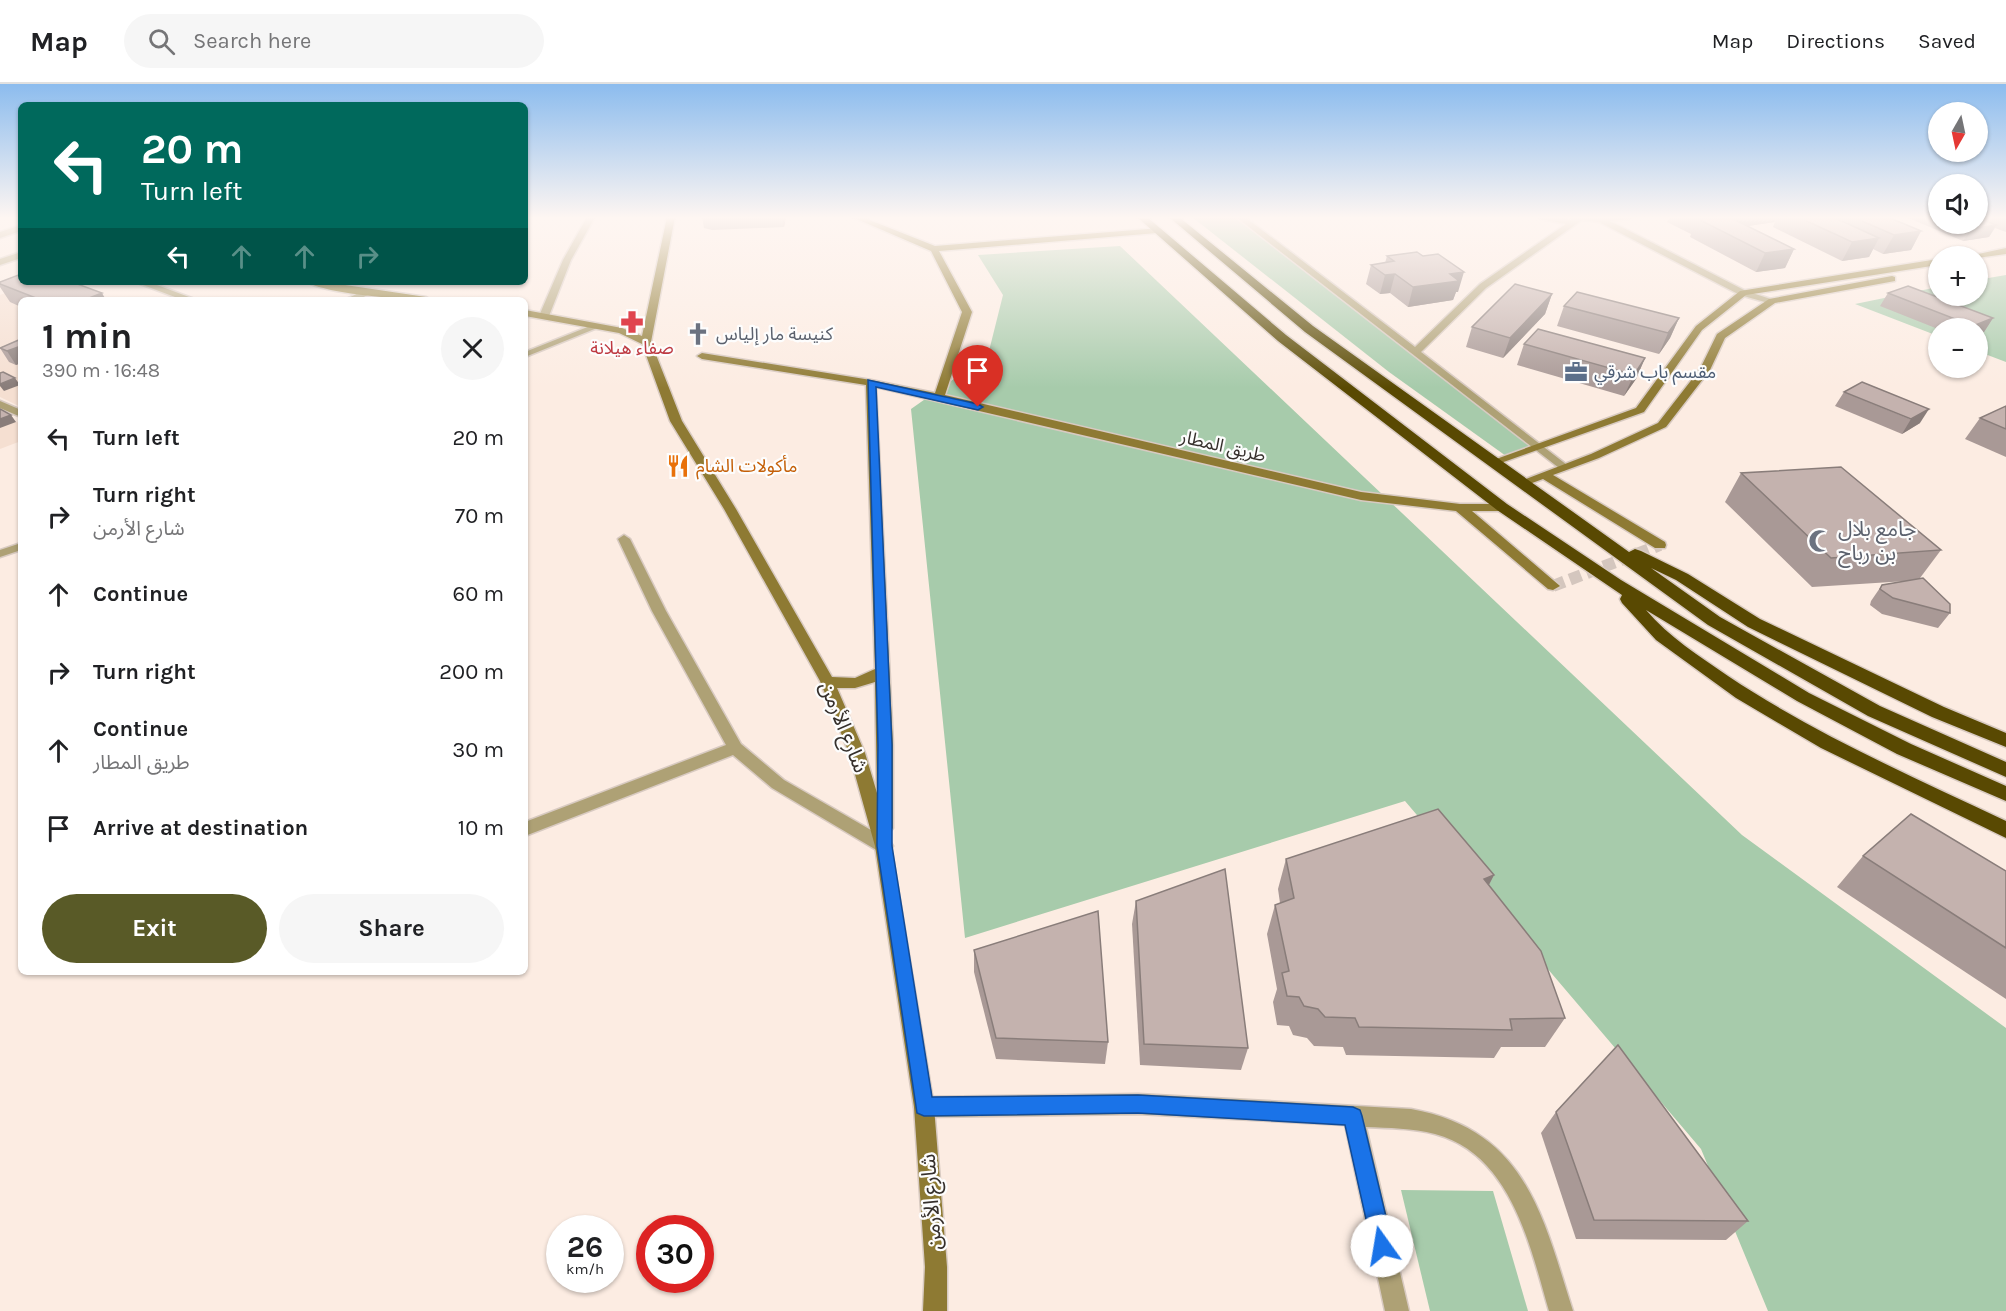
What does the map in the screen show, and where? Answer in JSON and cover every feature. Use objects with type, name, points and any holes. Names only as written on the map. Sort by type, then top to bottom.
[{"type":"highway","points":[[1208,274],[1282,338],[1502,507],[1615,584],[1803,697],[1904,749],[2006,794]]},
{"type":"highway","points":[[1244,274],[1309,329],[1714,621],[1874,711],[2006,770]]},
{"type":"highway","points":[[1587,531],[1682,577],[1754,622],[1938,712],[2006,740]]},
{"type":"highway","points":[[1615,584],[1660,635],[1760,706],[1869,764],[2006,831]]},
{"type":"main road","points":[[528,313],[621,331],[646,342],[659,274]]},
{"type":"main road","points":[[939,397],[967,312],[947,274]]},
{"type":"main road","points":[[1494,462],[1640,410],[1699,328],[1743,292],[1858,274]]},
{"type":"main road","points":[[1524,482],[1595,456],[1662,425],[1705,370],[1721,336],[1772,301],[1920,274]]},
{"type":"main road","points":[[329,285],[404,297]]},
{"type":"main road","name":"شارع الأرمن","points":[[646,342],[676,421],[730,509],[827,681],[857,753],[885,846],[924,1107],[936,1267],[935,1311]]},
{"type":"main road","name":"طريق المطار","points":[[702,356],[871,382],[1322,488],[1396,502],[1460,508],[1502,507]]},
{"type":"main road","points":[[871,382],[880,672],[885,745],[885,846]]},
{"type":"main road","points":[[1544,475],[1660,544]]},
{"type":"main road","points":[[1460,508],[1553,586]]},
{"type":"main road","points":[[827,681],[856,684],[880,672]]},
{"type":"street","points":[[544,316],[561,274]]},
{"type":"street","points":[[1314,274],[1563,467]]},
{"type":"street","points":[[1415,353],[1483,286],[1500,274]]},
{"type":"street","points":[[1708,274],[1743,292],[1772,301]]},
{"type":"street","points":[[149,285],[183,297]]},
{"type":"street","points":[[356,297],[368,292]]},
{"type":"street","points":[[0,404],[18,413]]},
{"type":"street","points":[[624,539],[659,611],[735,748],[778,784],[885,846]]},
{"type":"street","points":[[528,828],[735,748]]},
{"type":"street","points":[[924,1107],[1138,1104],[1411,1119],[1441,1125],[1470,1138],[1496,1160],[1517,1186],[1530,1216],[1561,1311]]},
{"type":"street","points":[[1353,1116],[1397,1311]]},
{"type":"lane","points":[[528,354],[598,326]]},
{"type":"lane","points":[[0,555],[18,547]]},
{"type":"shaded area","points":[[28,285],[62,285],[97,297],[18,297],[18,406],[0,397],[0,295]]},
{"type":"shaded area","points":[[0,414],[18,423],[18,442],[0,449]]},
{"type":"green space","points":[[990,274],[1150,274],[1742,835],[2006,1028],[2006,1311],[1768,1311],[1701,1149],[1405,801],[965,938],[911,409],[988,355],[1003,295]]},
{"type":"green space","points":[[1265,274],[1314,274],[1535,446],[1506,456],[1389,372]]},
{"type":"green space","points":[[2006,275],[2006,362],[1988,355],[1988,318],[1928,318],[1928,332],[1855,304],[1928,289],[1928,306],[1988,306],[1988,278]]},
{"type":"green space","points":[[1401,1190],[1493,1191],[1528,1311],[1430,1311]]},
{"type":"building","points":[[1395,274],[1450,274],[1459,281],[1413,287]]},
{"type":"building","points":[[18,275],[18,285],[80,285],[102,293],[92,297],[33,297],[0,284]]},
{"type":"building","points":[[1515,284],[1552,294],[1510,338],[1472,327]]},
{"type":"building","points":[[1908,286],[1928,294],[1928,306],[1961,306],[1993,318],[1988,320],[1988,318],[1952,318],[1888,293]]},
{"type":"building","points":[[1577,292],[1679,318],[1668,333],[1564,306]]},
{"type":"building","points":[[1538,329],[1645,358],[1634,375],[1524,344]]},
{"type":"building","points":[[18,340],[18,347],[7,351],[0,348]]},
{"type":"building","points":[[3,372],[15,378],[0,384],[0,373]]},
{"type":"building","points":[[1862,382],[1929,409],[1911,419],[1844,392]]},
{"type":"building","points":[[2006,406],[2006,429],[1980,418]]},
{"type":"building","points":[[0,409],[11,415],[0,419]]},
{"type":"building","points":[[1841,467],[1941,550],[1831,558],[1741,473]]},
{"type":"building","points":[[1923,578],[1950,604],[1950,613],[1893,598],[1880,589],[1882,585]]},
{"type":"building","points":[[1438,809],[1494,875],[1484,879],[1541,951],[1565,1018],[1510,1019],[1512,1030],[1359,1027],[1355,1018],[1325,1017],[1318,1009],[1304,1006],[1299,997],[1287,996],[1282,973],[1289,971],[1275,905],[1294,898],[1286,859]]},
{"type":"building","points":[[1911,814],[2006,871],[2006,948],[1863,856]]},
{"type":"building","points":[[1225,869],[1248,1048],[1144,1044],[1136,901]]},
{"type":"building","points":[[1098,911],[1108,1042],[996,1038],[974,950]]},
{"type":"building","points":[[1618,1045],[1748,1221],[1594,1220],[1556,1112]]},
{"type":"tunnel","points":[[1553,586],[1660,545]]},
{"type":"place","name":"صفاء هيلانة","points":[[632,322]]},
{"type":"place","name":"كنيسة مار إلياس","points":[[698,334]]},
{"type":"place","name":"مقسم باب شرقي","points":[[1576,372]]},
{"type":"place","name":"مأكولات الشام","points":[[678,466]]},
{"type":"place","name":"جامع بلال بن رباح","points":[[1820,541]]},
{"type":"route","points":[[978,407],[871,382],[880,672],[885,745],[885,846],[924,1107],[1138,1104],[1353,1116],[1382,1246]]}]
